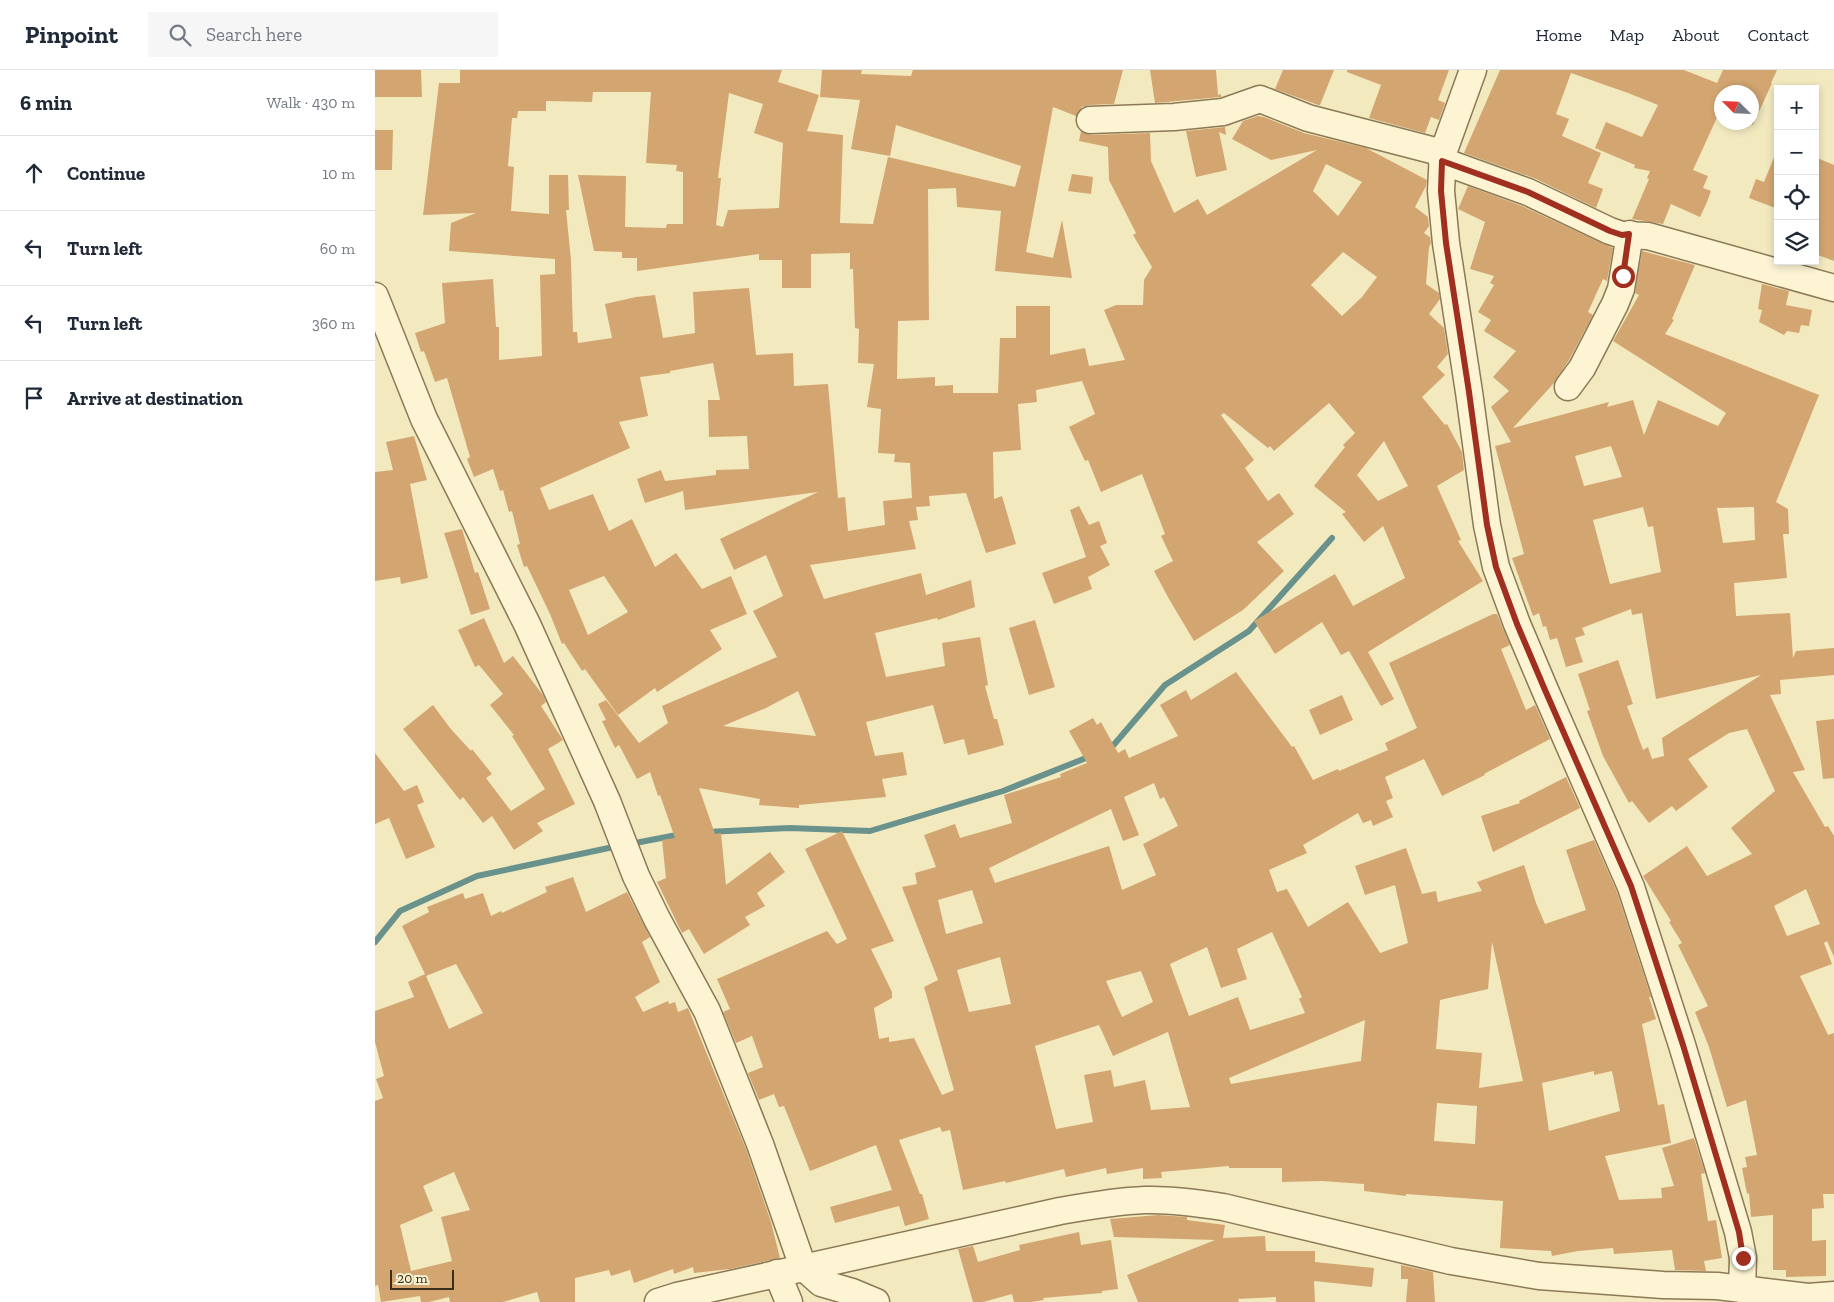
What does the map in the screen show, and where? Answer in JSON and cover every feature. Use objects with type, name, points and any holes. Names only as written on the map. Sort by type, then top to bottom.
[{"type":"street","points":[[1473,70],[1442,157],[1441,191],[1446,243],[1487,525],[1496,567],[1517,624],[1631,886],[1683,1045],[1739,1232],[1743,1258],[1725,1292]]},
{"type":"street","points":[[1090,120],[1174,117],[1223,112],[1260,99],[1308,118],[1415,147],[1442,157],[1528,192],[1622,235],[1648,236],[1834,288]]},
{"type":"street","points":[[1568,387],[1582,368],[1621,289],[1629,234]]},
{"type":"street","points":[[375,296],[424,418],[527,624],[607,801],[636,876],[657,919],[707,1010],[760,1144],[803,1268],[821,1283],[852,1292],[876,1302]]},
{"type":"street","points":[[658,1302],[777,1273],[1060,1210],[1106,1203],[1146,1200],[1192,1202],[1223,1207],[1451,1261],[1539,1276],[1663,1285],[1725,1292],[1808,1297],[1834,1295]]},
{"type":"street","points":[[777,1273],[789,1302]]},
{"type":"building","points":[[375,70],[421,70],[422,97],[375,97]]},
{"type":"building","points":[[460,70],[782,70],[778,82],[819,95],[807,131],[843,135],[840,223],[873,224],[888,157],[1015,187],[1021,166],[896,125],[890,156],[851,149],[860,100],[820,97],[822,70],[862,70],[861,74],[911,76],[913,70],[1123,70],[1114,104],[1082,107],[1076,116],[1053,107],[1026,252],[1053,258],[1062,220],[1072,278],[995,271],[1001,211],[957,207],[956,188],[928,189],[929,320],[898,321],[897,379],[935,377],[935,386],[953,385],[953,393],[998,393],[1000,338],[1016,338],[1016,306],[1050,306],[1050,355],[1085,348],[1089,366],[1125,360],[1104,310],[1116,305],[1143,305],[1144,280],[1152,267],[1133,235],[1136,233],[1109,180],[1108,147],[1079,141],[1081,131],[1091,135],[1150,133],[1151,161],[1174,213],[1198,199],[1207,215],[1317,150],[1271,160],[1232,139],[1243,121],[1258,116],[1264,117],[1304,133],[1366,148],[1427,180],[1426,186],[1415,207],[1428,217],[1429,226],[1424,233],[1430,237],[1431,243],[1429,247],[1426,284],[1439,293],[1440,299],[1429,314],[1444,328],[1448,354],[1437,367],[1445,375],[1422,397],[1445,425],[1447,424],[1462,452],[1464,470],[1437,486],[1461,540],[1458,541],[1483,581],[1368,652],[1394,699],[1381,706],[1349,651],[1341,655],[1322,622],[1275,654],[1254,621],[1335,574],[1353,606],[1405,578],[1383,526],[1364,542],[1342,514],[1346,512],[1314,486],[1345,447],[1343,445],[1355,433],[1329,403],[1274,451],[1270,446],[1268,448],[1224,413],[1221,415],[1254,460],[1245,468],[1268,501],[1279,493],[1294,514],[1257,542],[1284,571],[1243,610],[1194,641],[1154,571],[1173,561],[1161,536],[1165,534],[1142,474],[1101,492],[1088,460],[1085,461],[1069,427],[1095,414],[1082,381],[1036,390],[1037,402],[1018,404],[1021,450],[993,452],[994,499],[1002,496],[1016,544],[986,553],[966,493],[929,496],[930,506],[916,507],[918,520],[909,521],[916,549],[810,565],[824,599],[921,573],[926,595],[971,580],[975,607],[938,620],[937,618],[875,633],[886,677],[945,666],[942,643],[980,637],[988,685],[985,686],[994,719],[997,719],[1004,745],[968,755],[964,739],[944,744],[933,705],[866,722],[875,756],[903,752],[907,775],[882,779],[886,797],[799,805],[799,808],[759,805],[760,799],[699,788],[715,834],[721,833],[726,885],[770,852],[785,872],[757,893],[765,906],[745,917],[750,925],[704,954],[689,929],[682,933],[657,882],[666,878],[662,840],[675,838],[660,795],[658,796],[650,772],[637,779],[619,745],[615,748],[602,721],[606,720],[598,704],[606,700],[639,743],[668,723],[662,706],[777,657],[753,611],[783,596],[766,555],[734,570],[720,539],[818,492],[685,510],[683,491],[645,503],[637,479],[661,470],[665,481],[716,475],[716,470],[749,469],[747,436],[709,437],[708,400],[720,400],[713,363],[670,371],[670,373],[640,377],[648,416],[619,422],[630,448],[540,488],[549,510],[593,494],[609,531],[632,519],[655,567],[676,553],[702,589],[731,576],[747,614],[710,630],[722,649],[657,692],[655,688],[618,715],[585,669],[582,671],[564,643],[562,644],[527,566],[524,567],[517,545],[520,544],[512,511],[509,512],[503,490],[500,491],[493,469],[474,477],[467,459],[470,457],[447,378],[435,382],[424,351],[421,352],[415,333],[445,323],[442,283],[493,279],[496,327],[499,327],[499,360],[542,356],[540,275],[555,274],[555,259],[449,251],[451,223],[476,213],[423,215],[439,83],[460,83]],"holes":[[[593,92],[651,92],[646,163],[677,165],[676,171],[683,172],[683,224],[667,224],[666,228],[625,227],[626,176],[578,175],[594,251],[622,252],[622,258],[637,258],[637,271],[759,254],[759,260],[782,260],[782,288],[811,288],[811,254],[850,253],[850,269],[853,269],[855,328],[859,329],[858,363],[874,364],[867,407],[881,409],[878,453],[895,454],[894,462],[910,463],[912,498],[883,501],[885,525],[848,531],[845,497],[838,498],[828,384],[794,386],[793,353],[756,355],[749,288],[693,292],[695,333],[663,338],[655,295],[605,304],[612,338],[578,343],[577,332],[573,332],[571,260],[566,210],[569,210],[568,175],[549,175],[549,214],[511,211],[514,167],[508,166],[512,118],[517,118],[518,111],[546,111],[546,101],[592,102]],[[729,93],[763,104],[754,133],[783,143],[779,208],[728,210],[723,227],[716,225],[721,178],[718,178]],[[1326,164],[1362,182],[1338,216],[1313,191]],[[1343,252],[1377,277],[1362,297],[1342,316],[1311,285]],[[1384,441],[1408,486],[1378,501],[1357,475]],[[604,576],[628,612],[588,635],[569,590]],[[798,691],[816,736],[723,726],[766,708]]]},
{"type":"building","points":[[1150,70],[1216,70],[1218,95],[1221,94],[1221,97],[1155,103]]},
{"type":"building","points":[[1283,70],[1334,70],[1320,105],[1318,105],[1275,89]]},
{"type":"building","points":[[1347,70],[1449,70],[1438,100],[1445,103],[1439,120],[1431,117],[1425,133],[1369,118],[1381,85],[1347,72]]},
{"type":"building","points":[[1500,70],[1684,70],[1717,83],[1723,70],[1777,70],[1759,112],[1759,85],[1714,85],[1714,124],[1693,170],[1708,176],[1703,188],[1711,191],[1700,217],[1671,204],[1663,224],[1632,219],[1649,179],[1647,178],[1650,171],[1634,168],[1635,165],[1595,148],[1606,122],[1642,137],[1658,105],[1571,73],[1556,114],[1569,119],[1562,136],[1601,153],[1588,183],[1603,189],[1596,208],[1534,178],[1464,153]]},
{"type":"building","points":[[1225,127],[1226,135],[1219,132],[1227,170],[1196,177],[1186,131]]},
{"type":"building","points":[[375,130],[393,130],[392,170],[375,170]]},
{"type":"building","points":[[1774,157],[1774,207],[1749,198],[1756,179],[1764,182]]},
{"type":"building","points":[[1819,159],[1834,165],[1834,261],[1819,255]]},
{"type":"building","points":[[1072,174],[1093,177],[1091,194],[1068,191]]},
{"type":"building","points":[[1468,186],[1522,206],[1613,248],[1607,281],[1603,279],[1588,312],[1593,315],[1569,360],[1554,383],[1513,428],[1609,402],[1607,407],[1633,400],[1644,435],[1658,400],[1718,426],[1726,413],[1613,341],[1639,295],[1635,293],[1642,251],[1695,265],[1672,319],[1674,320],[1665,334],[1819,395],[1776,502],[1788,509],[1789,534],[1783,534],[1787,578],[1734,583],[1736,616],[1790,613],[1793,658],[1796,651],[1834,648],[1834,675],[1780,680],[1781,694],[1770,695],[1805,770],[1793,772],[1825,827],[1828,826],[1834,836],[1834,957],[1827,941],[1824,943],[1832,964],[1800,976],[1828,1035],[1834,1033],[1834,1194],[1823,1194],[1824,1208],[1812,1209],[1812,1241],[1826,1240],[1826,1276],[1786,1277],[1786,1270],[1773,1270],[1773,1215],[1751,1217],[1749,1193],[1747,1194],[1742,1168],[1747,1167],[1745,1157],[1757,1155],[1746,1100],[1727,1107],[1709,1047],[1695,1012],[1708,1006],[1678,945],[1682,943],[1669,922],[1671,921],[1643,876],[1687,846],[1707,876],[1752,854],[1731,828],[1775,791],[1747,729],[1729,733],[1688,759],[1708,787],[1676,811],[1672,806],[1649,823],[1632,801],[1629,803],[1603,756],[1587,711],[1590,710],[1578,674],[1618,660],[1633,704],[1627,706],[1643,750],[1648,747],[1652,759],[1664,756],[1662,738],[1761,675],[1656,699],[1642,613],[1632,615],[1631,609],[1582,628],[1585,635],[1575,638],[1583,662],[1566,667],[1557,638],[1550,640],[1546,626],[1543,627],[1539,613],[1533,616],[1512,558],[1524,554],[1495,446],[1511,442],[1491,407],[1509,391],[1493,377],[1516,351],[1484,331],[1491,320],[1478,312],[1494,285],[1490,283],[1494,276],[1470,269],[1485,222],[1458,209]],"holes":[[[1611,446],[1622,477],[1584,486],[1575,456]],[[1643,507],[1648,527],[1653,526],[1661,572],[1610,584],[1593,520]],[[1754,507],[1755,540],[1723,543],[1717,508]],[[1806,889],[1820,924],[1787,936],[1774,906]]]},
{"type":"building","points":[[1762,284],[1789,291],[1786,305],[1812,310],[1809,326],[1801,325],[1799,333],[1787,331],[1784,335],[1759,322],[1762,310],[1758,309]]},
{"type":"building","points":[[414,436],[427,480],[410,484],[428,578],[401,584],[400,577],[375,581],[375,472],[393,470],[386,442]]},
{"type":"building","points":[[1079,506],[1089,525],[1099,521],[1107,543],[1100,546],[1110,565],[1088,577],[1092,589],[1054,604],[1042,573],[1086,557],[1070,510]]},
{"type":"building","points":[[462,529],[475,573],[478,572],[490,609],[471,615],[444,533]]},
{"type":"building","points":[[1493,614],[1497,614],[1510,645],[1501,649],[1526,710],[1535,705],[1550,739],[1442,796],[1424,759],[1385,777],[1393,798],[1386,801],[1393,817],[1373,826],[1371,820],[1363,823],[1358,813],[1303,845],[1307,853],[1269,870],[1277,892],[1287,889],[1308,927],[1348,902],[1380,953],[1408,943],[1395,885],[1365,895],[1355,866],[1406,848],[1422,894],[1436,891],[1438,902],[1482,891],[1477,882],[1524,865],[1545,924],[1586,910],[1566,850],[1594,840],[1617,892],[1651,997],[1649,997],[1656,1019],[1642,1024],[1658,1105],[1664,1104],[1671,1143],[1605,1156],[1619,1200],[1662,1198],[1661,1188],[1674,1186],[1662,1148],[1694,1138],[1705,1173],[1701,1174],[1708,1221],[1716,1220],[1722,1258],[1704,1261],[1706,1271],[1675,1270],[1672,1250],[1614,1254],[1613,1248],[1578,1251],[1552,1256],[1551,1251],[1500,1248],[1503,1201],[1406,1194],[1406,1196],[1364,1191],[1364,1184],[1322,1181],[1282,1182],[1282,1168],[1229,1168],[1229,1166],[1161,1172],[1162,1178],[1143,1179],[1143,1168],[1107,1174],[1106,1168],[1066,1177],[1064,1169],[1006,1183],[1005,1181],[963,1190],[950,1130],[942,1132],[940,1127],[899,1140],[920,1194],[922,1194],[929,1219],[905,1226],[899,1206],[835,1223],[830,1207],[892,1190],[876,1145],[810,1171],[784,1106],[779,1107],[774,1094],[759,1100],[748,1073],[763,1067],[752,1036],[736,1043],[723,1012],[730,1009],[717,979],[827,931],[837,944],[847,939],[805,849],[842,831],[894,941],[871,949],[892,992],[892,998],[874,1008],[879,1039],[889,1037],[889,1042],[914,1038],[942,1095],[954,1090],[924,987],[938,980],[902,887],[917,884],[915,873],[936,867],[924,835],[955,824],[960,838],[1012,823],[1004,795],[1061,777],[1060,774],[1087,763],[1069,731],[1093,718],[1097,725],[1101,722],[1118,753],[1125,749],[1129,758],[1178,736],[1160,705],[1186,690],[1191,700],[1236,672],[1292,747],[1294,746],[1313,780],[1338,769],[1339,771],[1388,750],[1385,743],[1417,728],[1389,663]],"holes":[[[1154,783],[1160,799],[1164,797],[1178,826],[1143,844],[1156,875],[1122,890],[1109,846],[995,883],[989,868],[1111,809],[1123,841],[1139,835],[1124,797]],[[972,890],[983,923],[946,934],[938,900]],[[1272,932],[1302,997],[1299,999],[1305,1013],[1250,1030],[1238,997],[1189,1016],[1170,964],[1207,947],[1221,988],[1247,979],[1237,949]],[[1492,942],[1523,1081],[1479,1088],[1482,1053],[1436,1049],[1440,1000],[1488,989]],[[1000,957],[1011,1004],[969,1012],[957,970]],[[1141,971],[1153,1002],[1122,1017],[1106,981]],[[1365,1020],[1361,1061],[1231,1084],[1229,1078]],[[1099,1025],[1113,1056],[1168,1032],[1190,1107],[1151,1110],[1145,1080],[1114,1087],[1111,1070],[1084,1075],[1093,1122],[1056,1129],[1035,1046]],[[1594,1071],[1594,1075],[1612,1071],[1620,1111],[1549,1131],[1542,1083]],[[1437,1103],[1477,1106],[1475,1144],[1434,1141]]]},
{"type":"building","points":[[484,618],[504,663],[513,656],[543,695],[546,702],[541,706],[563,740],[548,749],[575,804],[537,823],[543,831],[514,850],[492,816],[483,823],[463,797],[460,800],[403,729],[433,705],[450,728],[471,751],[472,749],[492,774],[486,778],[511,811],[545,789],[512,736],[514,735],[490,705],[503,694],[479,665],[475,667],[458,630]]},
{"type":"building","points":[[1035,620],[1055,687],[1029,695],[1009,628]]},
{"type":"building","points":[[1342,695],[1353,720],[1320,735],[1309,710]]},
{"type":"building","points":[[1834,719],[1834,778],[1823,779],[1816,721]]},
{"type":"building","points":[[375,753],[404,791],[417,785],[424,802],[417,805],[435,847],[406,859],[389,818],[375,824]]},
{"type":"building","points":[[1566,777],[1580,808],[1493,852],[1481,816],[1520,803],[1519,801]]},
{"type":"building","points":[[573,877],[586,912],[627,892],[650,937],[642,942],[660,982],[635,997],[643,1012],[668,1001],[669,1004],[675,1002],[678,1012],[688,1008],[746,1149],[771,1222],[780,1258],[730,1269],[694,1273],[693,1267],[674,1274],[673,1269],[634,1283],[630,1270],[611,1276],[609,1270],[575,1278],[575,1302],[540,1302],[537,1292],[503,1302],[450,1302],[449,1297],[421,1302],[420,1296],[381,1302],[378,1285],[375,1286],[375,1101],[383,1098],[376,1079],[384,1076],[375,1042],[375,1011],[414,997],[408,982],[425,974],[402,926],[429,912],[427,907],[463,893],[465,899],[483,893],[491,916],[501,911],[502,913],[547,892],[545,887]],"holes":[[[456,964],[483,1013],[449,1029],[426,976]],[[454,1172],[470,1210],[441,1217],[452,1261],[411,1271],[400,1225],[433,1211],[423,1186]]]},
{"type":"building","points":[[1158,1215],[1187,1217],[1187,1220],[1225,1225],[1223,1238],[1265,1236],[1266,1251],[1315,1251],[1315,1262],[1374,1268],[1372,1287],[1314,1281],[1315,1302],[1276,1302],[1276,1297],[1238,1299],[1239,1302],[1138,1302],[1127,1275],[1215,1240],[1114,1237],[1110,1219]]},
{"type":"building","points":[[1079,1232],[1081,1245],[1111,1240],[1118,1289],[1102,1291],[1102,1293],[1043,1298],[1044,1300],[1031,1302],[1014,1302],[1012,1294],[983,1302],[973,1302],[958,1249],[973,1246],[978,1262],[1020,1250],[1019,1245]]},
{"type":"building","points":[[1401,1265],[1433,1272],[1435,1302],[1406,1302],[1408,1279],[1401,1279]]},
{"type":"waterway","points":[[1108,749],[1111,748],[1165,685],[1249,631],[1332,538]]},
{"type":"waterway","points":[[707,832],[790,828],[870,831],[1003,791],[1091,756]]},
{"type":"waterway","points":[[630,844],[682,834]]},
{"type":"waterway","points":[[375,942],[400,911],[477,876],[618,846]]},
{"type":"route","points":[[1623,276],[1629,234],[1622,235],[1610,231],[1528,192],[1442,161],[1441,191],[1446,243],[1487,525],[1496,567],[1517,624],[1631,886],[1683,1045],[1739,1232],[1743,1258]]}]
